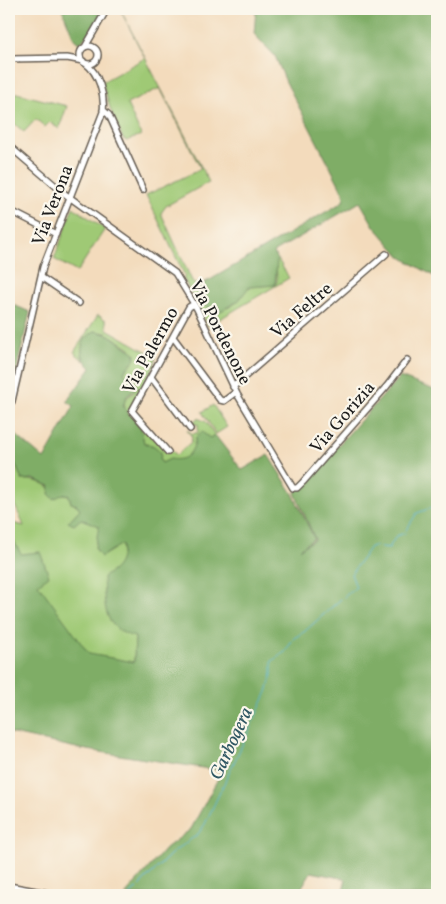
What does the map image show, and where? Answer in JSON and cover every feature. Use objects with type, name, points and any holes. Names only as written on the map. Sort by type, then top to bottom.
[{"type":"street","points":[[84,62],[80,56],[83,48],[96,30],[107,9]]},
{"type":"street","points":[[9,59],[67,58],[91,63],[97,60],[96,30]]},
{"type":"street","points":[[67,58],[83,48],[91,46],[97,50]]},
{"type":"street","name":"Via Verona","points":[[12,401],[40,278],[103,110],[102,94],[94,69],[97,60]]},
{"type":"street","name":"Via Verona","points":[[84,62],[92,69],[97,79]]},
{"type":"street","points":[[103,110],[108,114],[143,190]]},
{"type":"street","name":"Via Pordenone","points":[[9,146],[70,197],[170,268],[177,276],[194,304],[234,389],[289,485],[294,488]]},
{"type":"street","points":[[9,210],[56,234]]},
{"type":"street","name":"Via Feltre","points":[[234,389],[386,254]]},
{"type":"street","points":[[40,278],[79,303]]},
{"type":"street","name":"Via Palermo","points":[[168,452],[133,412],[173,337],[190,307],[194,304]]},
{"type":"street","points":[[173,337],[220,400],[224,401],[234,389]]},
{"type":"street","name":"Via Gorizia","points":[[294,488],[303,482],[387,386],[406,360]]},
{"type":"street","points":[[151,377],[190,429]]},
{"type":"street","points":[[9,886],[58,895]]},
{"type":"green space","points":[[62,9],[103,9],[95,26],[80,44],[74,39]]},
{"type":"green space","points":[[120,9],[209,182],[166,206],[161,213],[193,283],[198,285],[210,280],[199,289],[205,306],[214,309],[227,308],[239,300],[249,287],[275,285],[277,281],[276,256],[289,278],[208,326],[183,278],[185,276],[146,195],[201,169],[160,88],[127,104],[141,135],[127,141],[123,139],[111,111],[102,82],[145,58]]},
{"type":"green space","points":[[256,9],[433,9],[437,17],[437,278],[401,257],[374,226],[360,202],[274,252],[277,260],[275,285],[249,287],[238,301],[221,311],[209,308],[202,303],[197,291],[203,284],[341,203],[344,199],[343,192],[286,82],[275,56],[254,34]]},
{"type":"green space","points":[[9,91],[67,106],[59,129],[50,122],[45,127],[36,119],[24,132],[9,119]]},
{"type":"green space","points":[[73,207],[105,229],[77,272],[54,259]]},
{"type":"green space","points":[[9,303],[30,312],[9,401]]},
{"type":"green space","points":[[98,315],[106,320],[107,329],[156,357],[154,366],[128,412],[167,452],[169,453],[171,450],[177,455],[191,442],[192,437],[187,430],[193,434],[198,432],[198,424],[191,425],[197,418],[205,421],[215,435],[210,438],[198,434],[194,448],[186,458],[177,461],[169,460],[162,463],[160,460],[161,454],[152,445],[144,443],[141,429],[125,410],[124,400],[134,392],[137,386],[134,379],[127,376],[124,372],[132,363],[130,348],[106,333],[95,331],[88,337],[82,348],[84,361],[74,352]]},
{"type":"green space","points":[[95,331],[109,335],[135,353],[135,359],[124,372],[127,376],[133,376],[137,388],[127,396],[123,406],[141,429],[144,443],[154,446],[161,452],[160,460],[162,463],[170,459],[181,459],[189,455],[196,437],[202,432],[210,438],[215,435],[242,470],[268,455],[292,492],[314,538],[300,549],[315,539],[295,493],[400,377],[437,391],[437,895],[342,895],[346,879],[311,872],[297,895],[125,895],[166,848],[191,829],[222,771],[81,749],[9,733],[9,532],[21,554],[40,552],[49,576],[38,584],[89,654],[134,662],[135,637],[116,628],[111,622],[107,614],[104,597],[103,577],[118,564],[122,544],[101,557],[95,548],[99,526],[81,519],[74,525],[68,522],[80,509],[77,505],[71,503],[69,495],[63,494],[54,499],[49,494],[50,486],[33,479],[22,480],[13,458],[9,454],[9,429],[44,459],[74,406],[67,401],[91,368],[84,358],[82,348],[85,339]]},
{"type":"green space","points":[[213,405],[227,427],[216,434],[202,412]]},
{"type":"green space","points":[[9,454],[13,458],[22,480],[36,481],[69,495],[71,503],[77,505],[80,509],[69,522],[81,519],[100,526],[95,547],[122,543],[122,560],[116,570],[135,637],[134,662],[89,655],[29,570],[19,552],[9,522],[24,526],[9,492]]},
{"type":"waterway","name":"Garbogera","points":[[406,530],[417,513],[437,506]]},
{"type":"waterway","name":"Garbogera","points":[[344,597],[356,587],[351,574],[370,547],[389,548],[396,536],[405,533]]},
{"type":"waterway","name":"Garbogera","points":[[130,895],[171,854],[198,834],[205,824],[267,692],[272,674],[272,661],[285,652],[294,638],[304,632],[341,599]]}]
